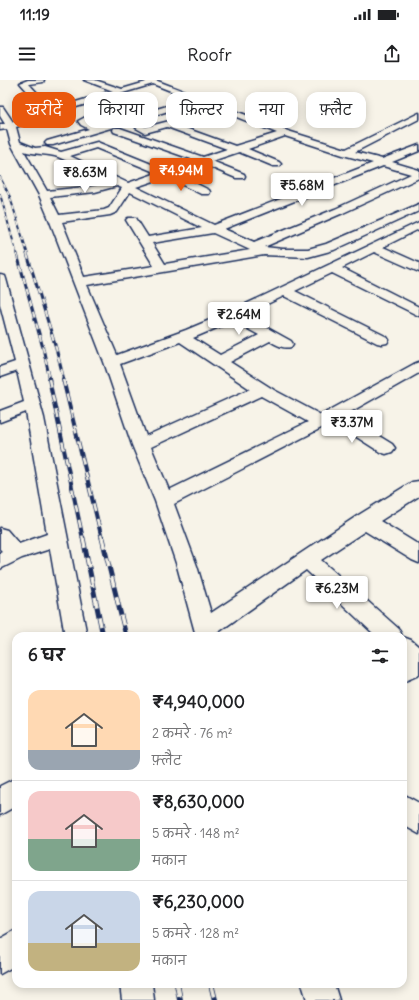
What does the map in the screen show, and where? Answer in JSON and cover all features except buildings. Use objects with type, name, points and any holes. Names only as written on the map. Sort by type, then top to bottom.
[{"type":"street","points":[[32,92],[24,83],[40,80]]},
{"type":"street","points":[[88,80],[120,91]]},
{"type":"street","points":[[76,104],[150,81],[178,92]]},
{"type":"street","points":[[0,109],[6,126],[44,195],[55,219],[112,362],[141,445],[164,501],[187,566],[206,632]]},
{"type":"street","points":[[16,144],[34,151],[166,110]]},
{"type":"street","points":[[237,115],[285,133],[382,164],[419,174]]},
{"type":"street","points":[[346,152],[419,116]]},
{"type":"street","points":[[95,128],[99,130]]},
{"type":"street","points":[[47,147],[126,128]]},
{"type":"street","points":[[140,128],[145,130],[152,128]]},
{"type":"street","points":[[178,128],[276,164]]},
{"type":"street","points":[[117,130],[202,160],[240,176]]},
{"type":"street","points":[[44,195],[124,184],[166,173],[285,133]]},
{"type":"street","points":[[61,155],[97,145],[166,173],[205,192]]},
{"type":"street","points":[[47,147],[258,249],[295,253],[318,251],[330,247],[419,206]]},
{"type":"street","points":[[144,241],[214,229],[382,164],[419,148]]},
{"type":"street","points":[[84,166],[106,213]]},
{"type":"street","points":[[79,282],[258,249],[419,174]]},
{"type":"street","points":[[55,219],[106,213],[113,210],[124,184]]},
{"type":"street","points":[[132,220],[161,267]]},
{"type":"street","points":[[112,362],[182,337],[284,291],[419,225]]},
{"type":"street","points":[[373,248],[419,268]]},
{"type":"street","points":[[331,268],[419,312]]},
{"type":"street","points":[[0,279],[6,321],[23,364],[33,404],[75,632]]},
{"type":"street","points":[[284,291],[382,340]]},
{"type":"street","points":[[231,314],[286,344]]},
{"type":"street","points":[[220,361],[271,335]]},
{"type":"street","points":[[182,337],[262,389],[306,415],[327,419],[386,448]]},
{"type":"street","points":[[0,372],[23,364]]},
{"type":"street","points":[[164,501],[327,419],[419,367]]},
{"type":"street","points":[[141,445],[262,389]]},
{"type":"street","points":[[0,417],[33,404]]},
{"type":"street","points":[[207,632],[307,559],[419,486]]},
{"type":"street","points":[[364,521],[419,555]]},
{"type":"street","points":[[0,535],[7,557],[58,538]]},
{"type":"street","points":[[307,559],[387,632]]},
{"type":"street","points":[[407,651],[419,662],[407,670]]},
{"type":"street","points":[[0,801],[12,794]]},
{"type":"street","points":[[407,811],[419,820]]},
{"type":"street","points":[[0,958],[12,949]]},
{"type":"street","points":[[136,988],[138,1000]]},
{"type":"street","points":[[319,988],[323,1000]]},
{"type":"railway","points":[[0,177],[10,197],[28,255]]},
{"type":"railway","points":[[0,194],[17,255]]},
{"type":"railway","points":[[17,254],[43,348],[50,380]]},
{"type":"railway","points":[[27,254],[56,348],[64,380]]},
{"type":"railway","points":[[49,379],[83,539]]},
{"type":"railway","points":[[63,379],[102,539]]},
{"type":"railway","points":[[83,538],[102,632]]},
{"type":"railway","points":[[102,538],[125,632]]},
{"type":"railway","points":[[178,988],[180,1000]]},
{"type":"railway","points":[[212,988],[215,1000]]}]
